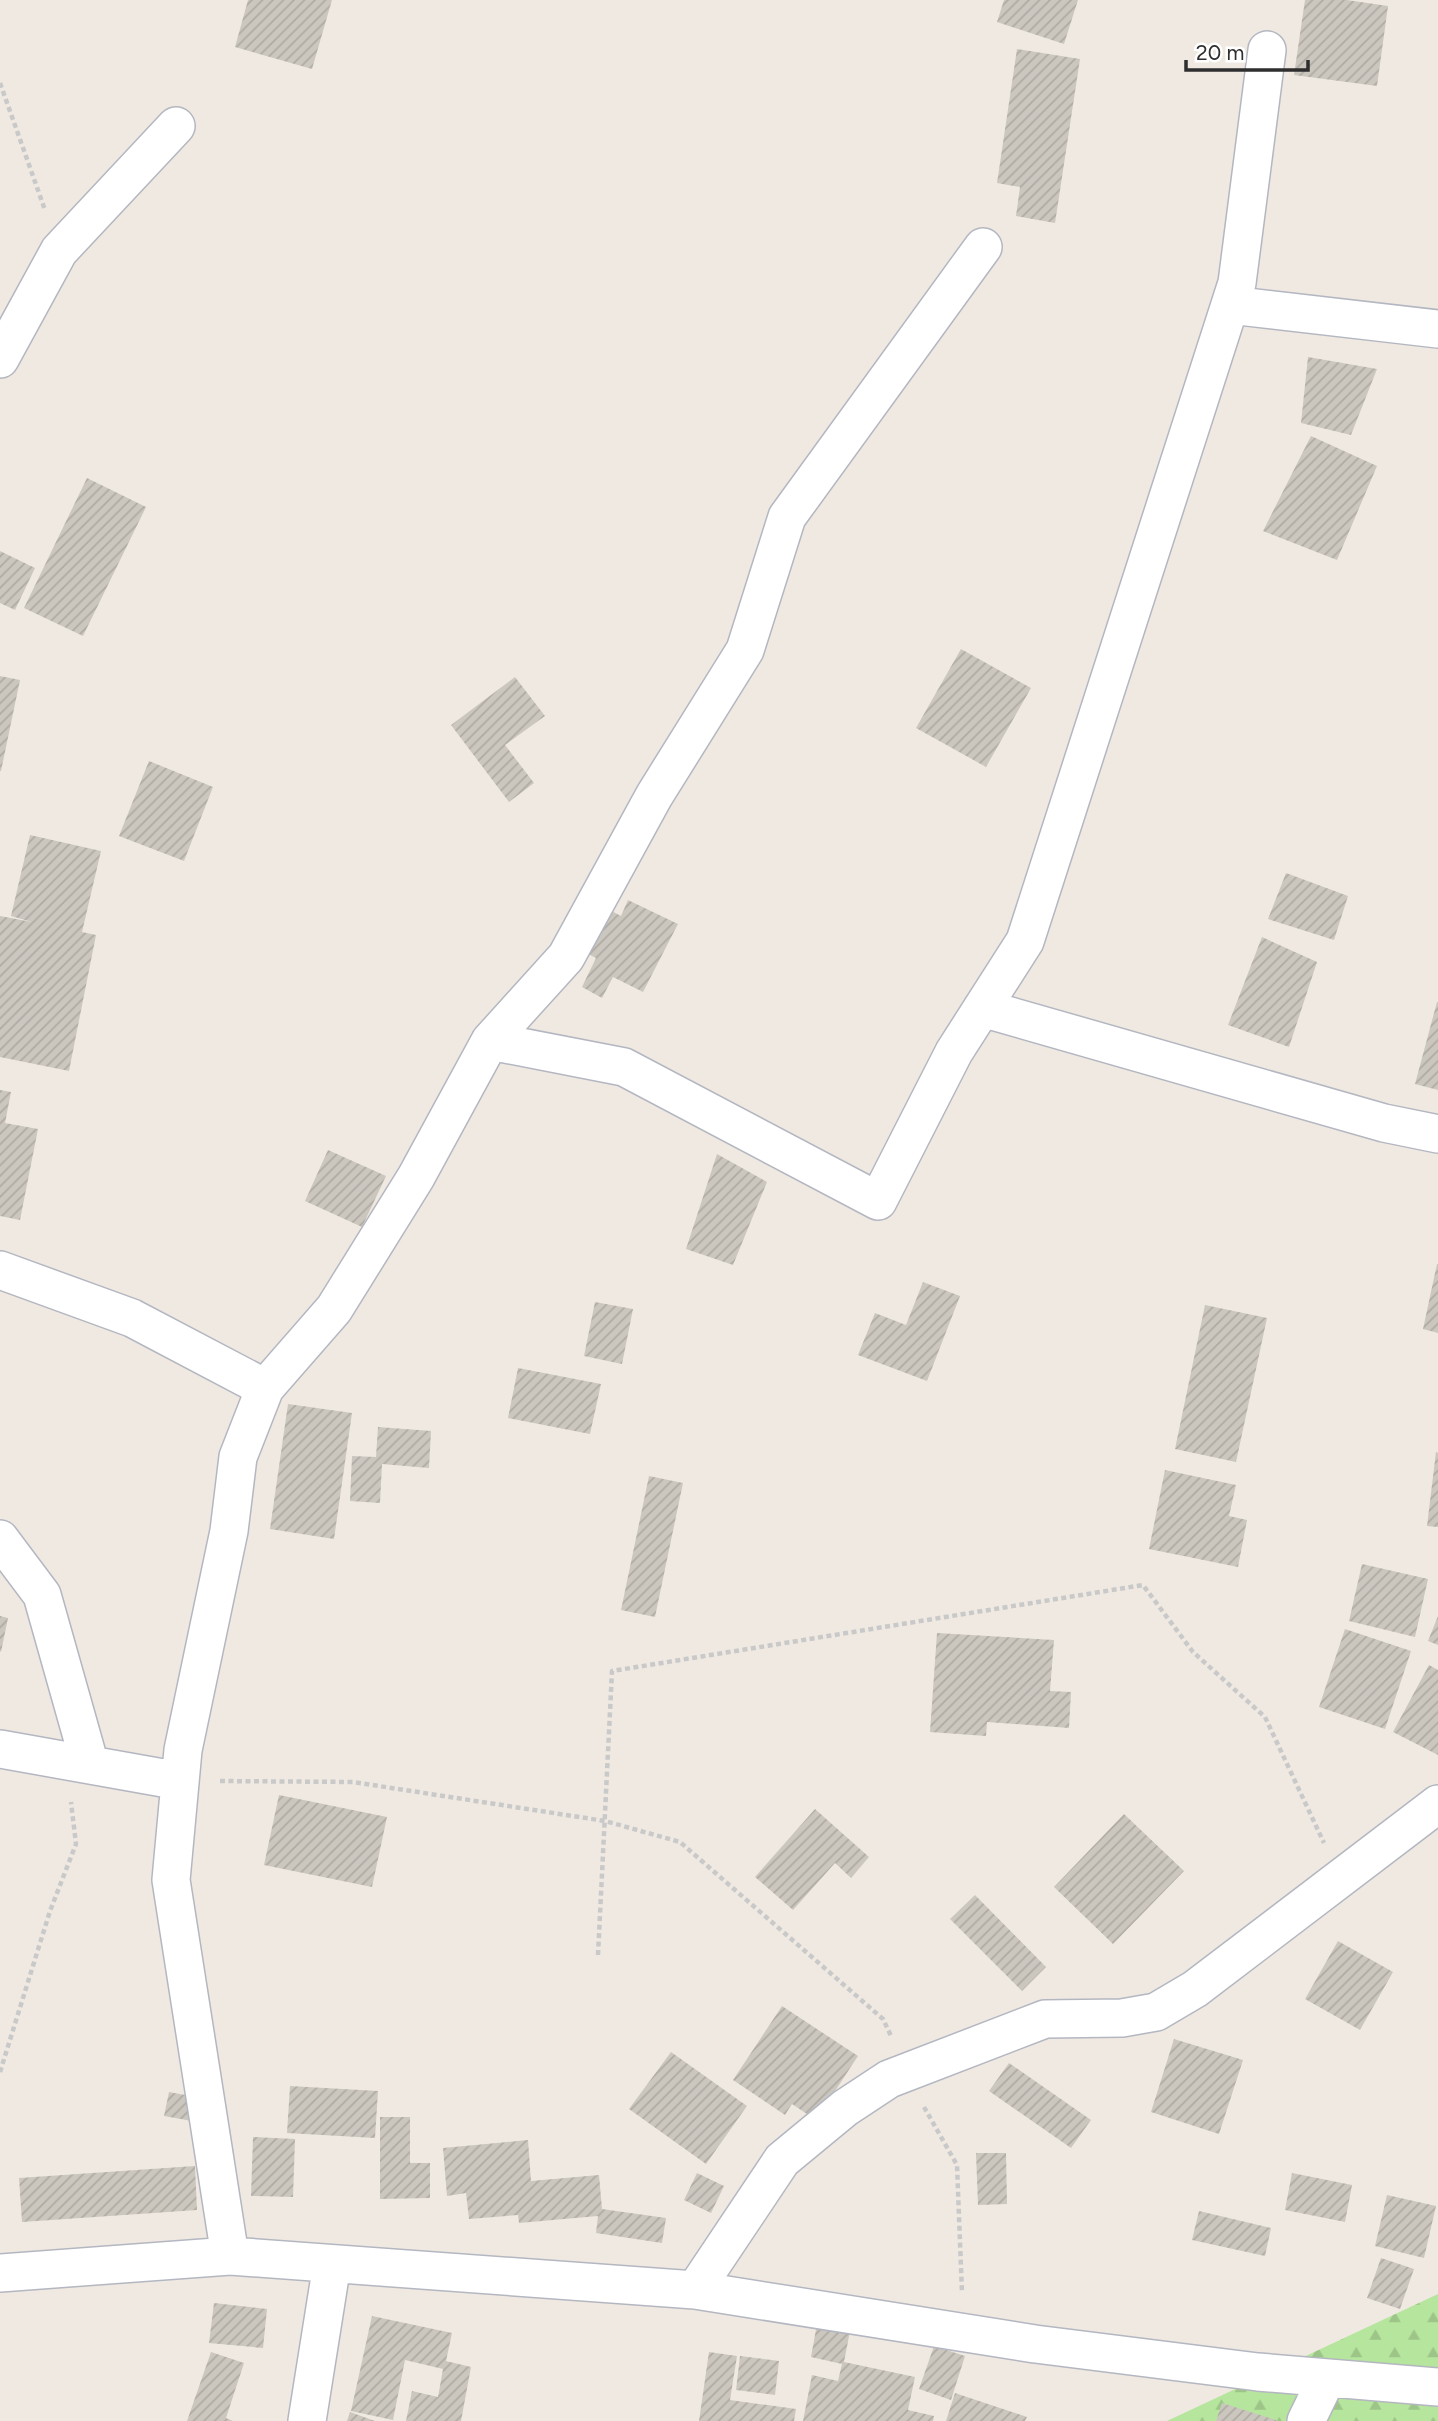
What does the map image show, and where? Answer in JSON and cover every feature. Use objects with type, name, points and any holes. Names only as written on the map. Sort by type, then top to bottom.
[{"type":"street","points":[[490,1041],[624,1067],[878,1201],[954,1052],[1025,941],[1237,283],[1267,50]]},
{"type":"street","points":[[0,359],[59,251],[176,126]]},
{"type":"street","points":[[230,2256],[171,1880],[183,1750],[229,1531],[238,1457],[265,1388],[334,1309],[416,1177],[490,1041],[566,957],[654,796],[744,650],[786,517],[983,247]]},
{"type":"street","points":[[1230,305],[1438,329]]},
{"type":"street","points":[[982,1008],[1384,1123],[1438,1134]]},
{"type":"street","points":[[0,1270],[132,1318],[265,1388]]},
{"type":"street","points":[[0,1539],[42,1595],[78,1763]]},
{"type":"street","points":[[0,1749],[180,1781]]},
{"type":"street","points":[[695,2290],[782,2160],[845,2109],[888,2080],[1045,2019],[1122,2018],[1156,2012],[1195,1989],[1438,1804]]},
{"type":"street","points":[[0,2273],[230,2256],[695,2290],[962,2332],[1258,2372],[1438,2387]]},
{"type":"street","points":[[307,2421],[332,2264]]},
{"type":"street","points":[[1306,2421],[1327,2378]]},
{"type":"path","points":[[0,83],[59,251]]},
{"type":"path","points":[[598,1955],[612,1671],[1143,1585],[1193,1652],[1265,1717],[1340,1878]]},
{"type":"path","points":[[0,2072],[50,1911],[76,1843],[78,1763]]},
{"type":"path","points":[[180,1781],[353,1782],[605,1821],[680,1842],[883,2019],[907,2072],[957,2165],[962,2332]]},
{"type":"green space","points":[[1438,2294],[1438,2421],[1167,2421]]},
{"type":"building","points":[[248,0],[332,0],[312,69],[235,47]]},
{"type":"building","points":[[1004,0],[1078,0],[1064,44],[997,22]]},
{"type":"building","points":[[1305,0],[1347,0],[1388,6],[1377,86],[1294,75]]},
{"type":"building","points":[[1017,49],[1080,59],[1055,223],[1016,216],[1020,187],[997,183]]},
{"type":"building","points":[[1308,357],[1377,369],[1351,435],[1301,423]]},
{"type":"building","points":[[1311,436],[1377,466],[1337,560],[1263,531]]},
{"type":"building","points":[[87,478],[146,507],[83,636],[24,608]]},
{"type":"building","points":[[0,551],[35,568],[15,610],[0,603]]},
{"type":"building","points":[[961,649],[1031,688],[986,767],[916,728]]},
{"type":"building","points":[[0,676],[20,680],[1,771],[0,771]]},
{"type":"building","points":[[515,677],[545,716],[505,745],[534,783],[509,802],[451,725]]},
{"type":"building","points":[[149,761],[213,787],[184,861],[119,836]]},
{"type":"building","points":[[30,835],[101,851],[82,932],[96,935],[69,1071],[0,1057],[0,916],[32,922],[11,916]]},
{"type":"building","points":[[1286,873],[1348,896],[1334,940],[1268,919]]},
{"type":"building","points":[[628,900],[678,924],[643,992],[613,977],[602,998],[582,987],[596,958],[584,952],[606,908],[621,916]]},
{"type":"building","points":[[1262,937],[1317,962],[1289,1047],[1228,1025]]},
{"type":"building","points":[[1438,1002],[1438,1090],[1415,1084]]},
{"type":"building","points":[[0,1090],[11,1092],[5,1123],[38,1129],[20,1220],[0,1216]]},
{"type":"building","points":[[328,1150],[386,1176],[362,1227],[305,1201]]},
{"type":"building","points":[[717,1154],[767,1182],[733,1265],[686,1249]]},
{"type":"building","points":[[1438,1264],[1438,1333],[1423,1329]]},
{"type":"building","points":[[923,1282],[960,1296],[927,1381],[858,1355],[875,1313],[906,1325]]},
{"type":"building","points":[[595,1302],[633,1309],[622,1364],[584,1356]]},
{"type":"building","points":[[1205,1305],[1267,1318],[1236,1462],[1175,1449]]},
{"type":"building","points":[[518,1368],[601,1384],[590,1434],[508,1418]]},
{"type":"building","points":[[288,1404],[352,1413],[334,1539],[270,1529]]},
{"type":"building","points":[[378,1427],[431,1431],[429,1468],[382,1464],[380,1503],[350,1501],[352,1456],[376,1457]]},
{"type":"building","points":[[1436,1452],[1438,1453],[1438,1527],[1427,1526]]},
{"type":"building","points":[[1165,1470],[1236,1485],[1229,1516],[1247,1520],[1238,1567],[1149,1549]]},
{"type":"building","points":[[649,1476],[683,1483],[655,1617],[621,1610]]},
{"type":"building","points":[[1362,1564],[1428,1579],[1415,1637],[1349,1621]]},
{"type":"building","points":[[0,1616],[8,1618],[1,1652],[0,1651]]},
{"type":"building","points":[[1438,1616],[1438,1645],[1428,1641]]},
{"type":"building","points":[[1345,1629],[1411,1651],[1385,1729],[1319,1707]]},
{"type":"building","points":[[937,1633],[1054,1640],[1050,1691],[1071,1692],[1069,1728],[987,1722],[986,1736],[930,1732]]},
{"type":"building","points":[[1429,1665],[1438,1670],[1438,1755],[1393,1732]]},
{"type":"building","points":[[279,1795],[387,1817],[372,1887],[264,1865]]},
{"type":"building","points":[[815,1809],[869,1857],[851,1878],[835,1863],[793,1910],[755,1877]]},
{"type":"building","points":[[1124,1814],[1184,1871],[1113,1944],[1054,1887]]},
{"type":"building","points":[[975,1895],[1046,1967],[1022,1991],[950,1919]]},
{"type":"building","points":[[1338,1941],[1393,1972],[1360,2030],[1305,1999]]},
{"type":"building","points":[[782,2006],[858,2056],[816,2120],[792,2104],[785,2115],[733,2080]]},
{"type":"building","points":[[1174,2039],[1243,2060],[1219,2134],[1151,2112]]},
{"type":"building","points":[[671,2052],[747,2106],[706,2164],[629,2109]]},
{"type":"building","points":[[1009,2063],[1091,2120],[1071,2148],[989,2091]]},
{"type":"building","points":[[290,2086],[378,2091],[375,2138],[287,2133]]},
{"type":"building","points":[[169,2092],[196,2097],[192,2121],[164,2116]]},
{"type":"building","points":[[380,2117],[410,2117],[410,2163],[430,2163],[430,2198],[380,2199]]},
{"type":"building","points":[[253,2137],[295,2139],[293,2197],[251,2196]]},
{"type":"building","points":[[528,2140],[531,2181],[599,2175],[602,2209],[666,2218],[662,2243],[596,2233],[598,2216],[519,2223],[518,2215],[469,2219],[466,2193],[447,2196],[443,2148]]},
{"type":"building","points":[[976,2153],[1006,2153],[1007,2204],[978,2205]]},
{"type":"building","points":[[195,2166],[197,2210],[22,2222],[19,2178]]},
{"type":"building","points":[[697,2173],[724,2186],[711,2213],[684,2200]]},
{"type":"building","points":[[1292,2173],[1352,2185],[1345,2222],[1285,2210]]},
{"type":"building","points":[[1387,2195],[1436,2206],[1424,2258],[1375,2246]]},
{"type":"building","points":[[1199,2211],[1271,2228],[1265,2256],[1192,2240]]},
{"type":"building","points":[[1381,2258],[1414,2269],[1400,2309],[1367,2298]]},
{"type":"building","points":[[214,2303],[267,2309],[263,2348],[209,2343]]},
{"type":"building","points":[[372,2316],[452,2333],[446,2361],[471,2367],[461,2421],[406,2421],[412,2391],[438,2397],[443,2369],[405,2360],[393,2420],[351,2411]]},
{"type":"building","points":[[817,2324],[850,2331],[844,2362],[915,2377],[908,2410],[934,2416],[933,2421],[803,2421],[812,2375],[838,2381],[842,2364],[811,2357]]},
{"type":"building","points":[[934,2346],[965,2356],[951,2400],[919,2389]]},
{"type":"building","points":[[211,2352],[244,2363],[226,2418],[233,2421],[187,2421]]},
{"type":"building","points":[[709,2352],[737,2356],[730,2400],[796,2409],[794,2421],[699,2421]]},
{"type":"building","points":[[740,2356],[779,2361],[775,2395],[736,2390]]},
{"type":"building","points":[[955,2393],[1027,2417],[1025,2421],[946,2421]]},
{"type":"building","points":[[1222,2403],[1276,2420],[1276,2421],[1216,2421]]},
{"type":"building","points":[[350,2412],[375,2421],[347,2421]]}]
